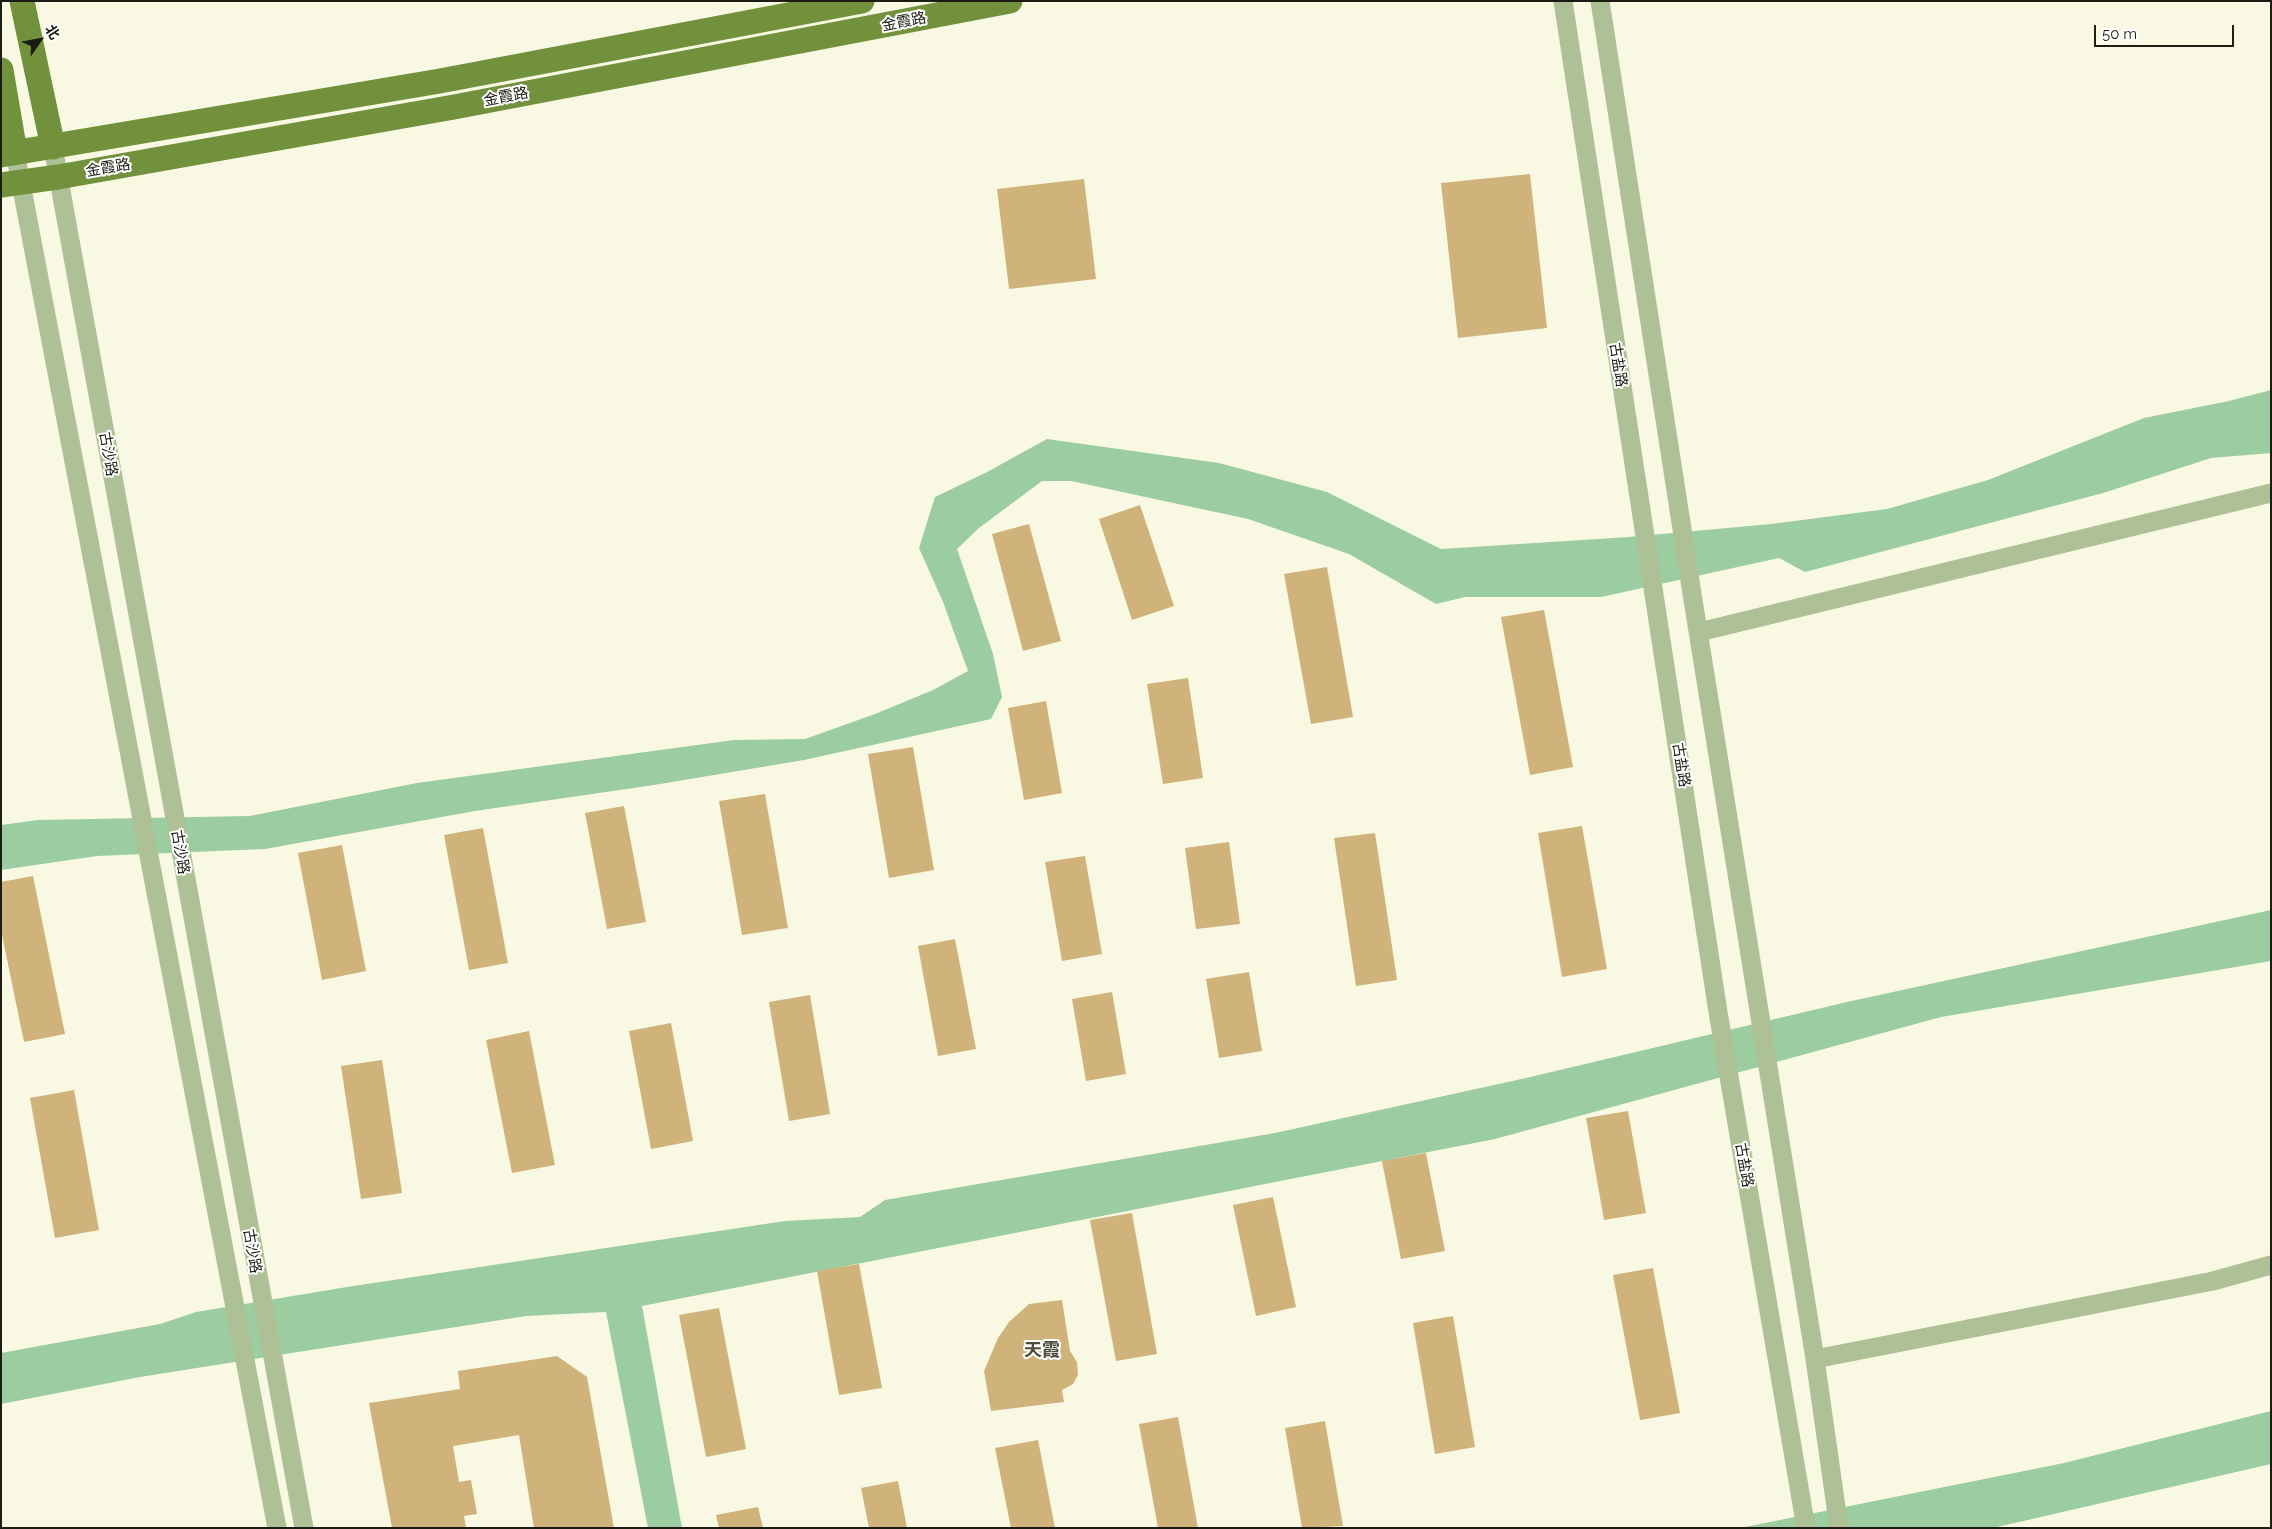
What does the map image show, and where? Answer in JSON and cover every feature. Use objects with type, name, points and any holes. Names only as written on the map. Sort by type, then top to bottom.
[{"type":"main road","points":[[22,1],[52,147]]},
{"type":"main road","name":"金霞路","points":[[8,154],[440,81],[862,1]]},
{"type":"main road","name":"金霞路","points":[[11,182],[58,177],[454,107],[1010,1]]},
{"type":"main road","points":[[1,70],[8,154]]},
{"type":"street","name":"古盐路","points":[[1563,1],[1718,1012],[1806,1528]]},
{"type":"street","points":[[1600,1],[1693,600],[1815,1360],[1839,1528]]},
{"type":"street","name":"古沙路","points":[[52,147],[304,1528]]},
{"type":"street","name":"古沙路","points":[[8,154],[11,182],[153,877],[277,1528]]},
{"type":"street","points":[[1699,632],[2271,493]]},
{"type":"street","points":[[1815,1360],[2213,1281],[2271,1266]]},
{"type":"shaded area","points":[[2271,390],[2271,453],[2211,458],[2103,493],[1805,572],[1779,558],[1601,597],[1465,597],[1436,604],[1349,554],[1248,519],[1071,481],[1042,481],[979,528],[957,549],[993,654],[1002,697],[991,719],[804,760],[654,785],[475,811],[265,849],[97,856],[1,870],[1,825],[38,820],[250,816],[417,783],[734,740],[805,739],[875,714],[933,690],[968,671],[943,602],[919,548],[935,497],[987,472],[1047,439],[1219,463],[1327,492],[1441,549],[1629,537],[1771,524],[1887,509],[1988,480],[2144,418],[2229,401]]},
{"type":"shaded area","points":[[2271,910],[2271,961],[1941,1017],[1495,1139],[642,1306],[682,1528],[648,1528],[606,1312],[526,1316],[140,1377],[1,1404],[1,1353],[160,1324],[196,1312],[347,1287],[785,1221],[860,1217],[885,1200],[1275,1133],[1526,1078],[1847,1002]]},
{"type":"shaded area","points":[[2271,1411],[2271,1464],[1993,1528],[1740,1528],[2064,1463]]},
{"type":"building","points":[[1530,174],[1547,328],[1458,338],[1441,183]]},
{"type":"building","points":[[1084,179],[1096,279],[1009,289],[997,189]]},
{"type":"building","points":[[1140,505],[1174,606],[1132,620],[1099,519]]},
{"type":"building","points":[[1029,524],[1061,641],[1023,651],[992,534]]},
{"type":"building","points":[[1327,567],[1353,717],[1311,724],[1284,574]]},
{"type":"building","points":[[1544,610],[1573,767],[1530,775],[1501,617]]},
{"type":"building","points":[[1188,678],[1203,778],[1163,784],[1147,684]]},
{"type":"building","points":[[1046,701],[1062,793],[1024,800],[1008,708]]},
{"type":"building","points":[[913,747],[934,870],[889,878],[868,754]]},
{"type":"building","points":[[765,794],[788,928],[742,935],[719,801]]},
{"type":"building","points":[[624,806],[646,922],[607,929],[585,813]]},
{"type":"building","points":[[1582,826],[1607,969],[1562,977],[1538,833]]},
{"type":"building","points":[[483,828],[508,963],[469,970],[444,835]]},
{"type":"building","points":[[1375,833],[1397,980],[1356,986],[1334,838]]},
{"type":"building","points":[[1229,842],[1240,924],[1196,929],[1185,848]]},
{"type":"building","points":[[342,845],[366,971],[322,980],[298,853]]},
{"type":"building","points":[[1085,856],[1102,954],[1062,961],[1045,862]]},
{"type":"building","points":[[33,876],[65,1034],[24,1042],[1,930],[1,882]]},
{"type":"building","points":[[955,939],[976,1049],[938,1056],[918,946]]},
{"type":"building","points":[[1249,972],[1262,1051],[1219,1058],[1206,979]]},
{"type":"building","points":[[1112,992],[1126,1074],[1086,1081],[1072,999]]},
{"type":"building","points":[[810,995],[830,1114],[789,1121],[769,1002]]},
{"type":"building","points":[[671,1023],[693,1141],[651,1149],[629,1031]]},
{"type":"building","points":[[529,1031],[555,1165],[512,1173],[486,1040]]},
{"type":"building","points":[[382,1060],[402,1193],[361,1199],[341,1066]]},
{"type":"building","points":[[74,1090],[99,1230],[55,1238],[30,1098]]},
{"type":"building","points":[[1628,1111],[1646,1213],[1604,1220],[1586,1118]]},
{"type":"building","points":[[1426,1153],[1445,1251],[1401,1259],[1382,1161]]},
{"type":"building","points":[[1273,1197],[1296,1307],[1256,1316],[1233,1205]]},
{"type":"building","points":[[1132,1213],[1157,1354],[1116,1361],[1090,1220]]},
{"type":"building","points":[[859,1264],[882,1388],[839,1395],[817,1271]]},
{"type":"building","points":[[1653,1268],[1680,1413],[1640,1420],[1613,1275]]},
{"type":"building","points":[[1062,1300],[1070,1351],[1077,1362],[1078,1375],[1073,1384],[1062,1390],[1064,1402],[991,1411],[984,1371],[998,1338],[1009,1322],[1029,1304]]},
{"type":"building","points":[[719,1308],[746,1449],[706,1457],[679,1315]]},
{"type":"building","points":[[1453,1316],[1475,1447],[1435,1454],[1413,1323]]},
{"type":"building","points":[[557,1356],[587,1377],[614,1528],[534,1528],[519,1435],[453,1446],[459,1482],[471,1480],[477,1514],[464,1516],[466,1528],[392,1528],[369,1403],[460,1389],[458,1371]]},
{"type":"building","points":[[1178,1417],[1198,1528],[1158,1528],[1139,1424]]},
{"type":"building","points":[[1325,1421],[1343,1526],[1302,1528],[1285,1428]]},
{"type":"building","points":[[1038,1440],[1055,1528],[1011,1528],[995,1448]]},
{"type":"building","points":[[898,1481],[907,1528],[869,1528],[861,1488]]},
{"type":"building","points":[[758,1507],[763,1528],[719,1528],[716,1515]]},
{"type":"district","name":"天霞","points":[[1042,1351]]}]
